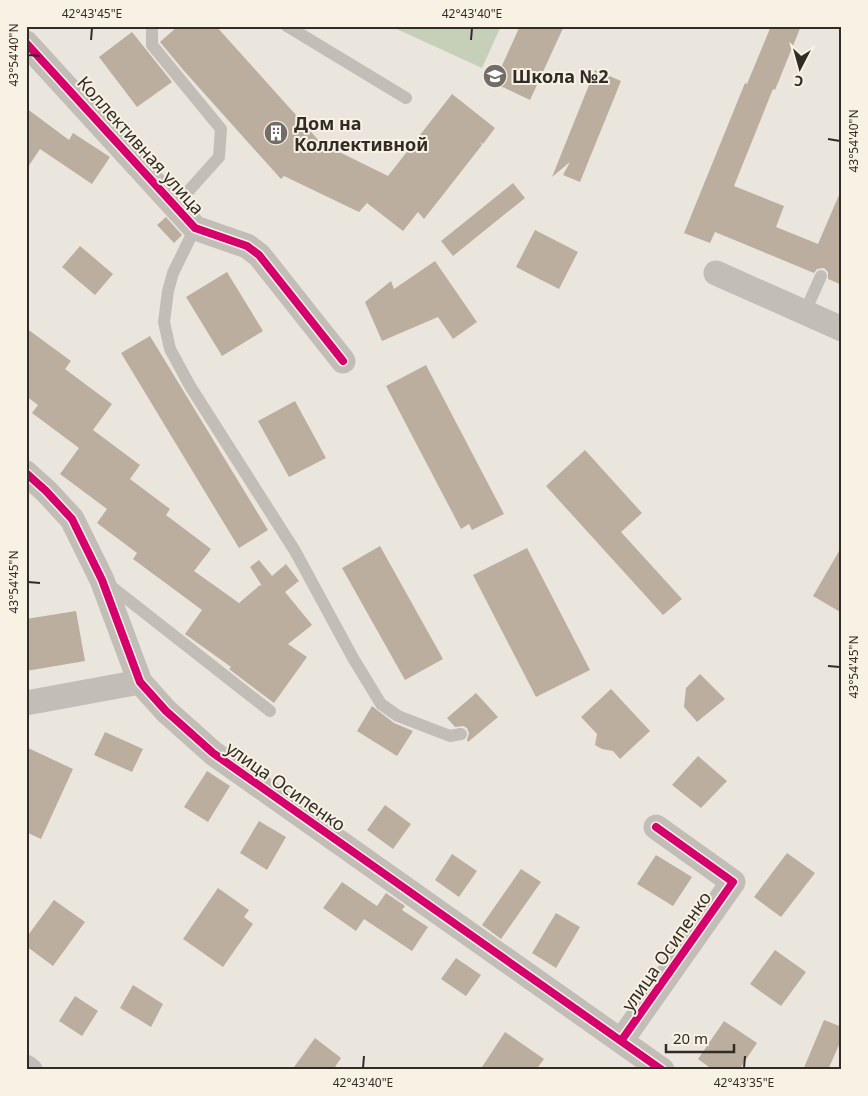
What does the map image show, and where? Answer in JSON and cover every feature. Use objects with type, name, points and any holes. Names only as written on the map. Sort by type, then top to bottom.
[{"type":"street","name":"Коллективная улица","points":[[26,43],[195,228],[247,246],[259,255],[343,361]]},
{"type":"street","points":[[716,273],[842,329]]},
{"type":"street","name":"улица Осипенко","points":[[26,473],[72,519],[102,580],[140,682],[166,711],[213,753],[662,1070]]},
{"type":"street","points":[[26,703],[140,682]]},
{"type":"street","name":"улица Осипенко","points":[[621,1041],[733,882],[656,827]]},
{"type":"street","points":[[26,1068],[30,1070]]},
{"type":"lane","points":[[152,26],[152,45],[221,128],[219,157],[175,206]]},
{"type":"lane","points":[[287,26],[406,98]]},
{"type":"lane","points":[[195,228],[173,273],[168,291],[164,322],[170,349],[190,386],[295,551],[353,658],[381,704],[398,716],[450,736],[462,734]]},
{"type":"lane","points":[[805,312],[821,276]]},
{"type":"lane","points":[[102,580],[270,711]]},
{"type":"green space","points":[[390,26],[501,26],[482,68]]},
{"type":"building","name":"Дом на Коллективной","points":[[178,26],[216,26],[321,143],[388,176],[452,94],[495,128],[483,144],[480,142],[482,145],[424,219],[418,212],[403,231],[367,203],[359,212],[284,176],[281,179],[160,42]]},
{"type":"building","points":[[520,26],[564,26],[530,100],[494,83]]},
{"type":"building","points":[[771,26],[801,26],[734,186],[784,206],[776,227],[818,244],[842,188],[842,285],[828,279],[828,272],[824,268],[817,269],[814,273],[715,232],[710,243],[684,233],[745,83],[747,84]]},
{"type":"building","points":[[132,32],[172,82],[137,107],[99,57]]},
{"type":"building","points":[[595,70],[621,81],[580,182],[563,175],[570,162],[552,177]]},
{"type":"building","points":[[26,108],[69,140],[73,133],[110,157],[92,184],[40,149],[26,170]]},
{"type":"building","points":[[513,183],[525,198],[453,256],[441,241]]},
{"type":"building","points":[[166,217],[182,235],[174,243],[157,225]]},
{"type":"building","points":[[535,230],[578,252],[559,289],[516,267]]},
{"type":"building","points":[[80,246],[113,274],[95,295],[62,267]]},
{"type":"building","points":[[435,261],[477,322],[453,339],[438,317],[382,341],[365,302],[391,281],[394,289]]},
{"type":"building","points":[[227,272],[263,331],[222,356],[186,297]]},
{"type":"building","points":[[26,328],[71,361],[65,369],[112,404],[93,430],[140,465],[130,479],[170,509],[166,515],[211,549],[194,571],[239,603],[260,585],[262,586],[250,567],[259,560],[272,576],[286,564],[299,581],[285,592],[312,625],[288,644],[307,657],[274,703],[229,669],[231,667],[185,634],[202,610],[133,559],[137,553],[97,523],[107,509],[60,474],[79,448],[32,413],[38,405],[26,396]]},
{"type":"building","points":[[150,336],[268,530],[239,548],[121,353]]},
{"type":"building","points":[[426,365],[504,514],[472,530],[469,524],[461,529],[386,386]]},
{"type":"building","points":[[295,401],[326,458],[289,477],[258,421]]},
{"type":"building","points":[[585,450],[642,513],[621,532],[682,599],[663,615],[546,486]]},
{"type":"building","points":[[380,546],[443,659],[405,680],[342,568]]},
{"type":"building","points":[[842,546],[842,613],[813,596]]},
{"type":"building","points":[[527,548],[590,670],[536,697],[473,575]]},
{"type":"building","points":[[76,611],[85,661],[26,671],[26,619]]},
{"type":"building","points":[[700,674],[725,699],[697,722],[684,707],[686,688]]},
{"type":"building","points":[[611,689],[650,731],[620,759],[613,751],[602,749],[595,745],[597,734],[581,717]]},
{"type":"building","points":[[476,693],[498,717],[468,742],[469,733],[467,728],[463,726],[455,727],[447,718]]},
{"type":"building","points":[[372,706],[394,723],[413,731],[397,756],[357,731]]},
{"type":"building","points":[[105,732],[143,749],[132,772],[94,755]]},
{"type":"building","points":[[26,747],[73,769],[41,839],[26,832]]},
{"type":"building","points":[[698,756],[727,781],[701,808],[672,785]]},
{"type":"building","points":[[207,771],[230,786],[208,822],[184,807]]},
{"type":"building","points":[[385,805],[411,824],[393,849],[367,830]]},
{"type":"building","points":[[259,821],[286,837],[267,870],[240,853]]},
{"type":"building","points":[[787,853],[815,873],[781,917],[754,897]]},
{"type":"building","points":[[452,854],[477,871],[459,897],[435,880]]},
{"type":"building","points":[[656,855],[692,877],[673,906],[637,884]]},
{"type":"building","points":[[521,869],[541,882],[501,939],[482,925]]},
{"type":"building","points":[[342,882],[377,906],[386,893],[405,906],[402,910],[428,927],[412,951],[364,919],[356,931],[323,908]]},
{"type":"building","points":[[218,888],[249,910],[244,917],[253,924],[223,967],[183,939]]},
{"type":"building","points":[[54,900],[85,922],[53,966],[26,946],[26,938]]},
{"type":"building","points":[[556,913],[580,927],[556,968],[532,953]]},
{"type":"building","points":[[775,950],[806,972],[781,1006],[750,984]]},
{"type":"building","points":[[456,958],[481,975],[466,996],[441,979]]},
{"type":"building","points":[[133,985],[163,1004],[151,1027],[120,1008]]},
{"type":"building","points":[[75,996],[98,1011],[82,1036],[59,1021]]},
{"type":"building","points":[[824,1020],[842,1027],[842,1038],[828,1070],[803,1070]]},
{"type":"building","points":[[724,1021],[757,1043],[739,1070],[713,1070],[698,1059]]},
{"type":"building","points":[[505,1032],[544,1059],[536,1070],[480,1070]]},
{"type":"building","points":[[315,1038],[341,1058],[333,1070],[292,1070]]},
{"type":"cycle path","points":[[26,43],[195,228],[247,246],[259,255],[343,361]]},
{"type":"cycle path","points":[[26,473],[72,519],[102,580],[140,682],[166,711],[213,753],[662,1070]]},
{"type":"cycle path","points":[[621,1041],[733,882],[656,827]]},
{"type":"place","name":"Школа №2","points":[[495,76]]},
{"type":"place","name":"Дом на Коллективной","points":[[276,133]]}]
